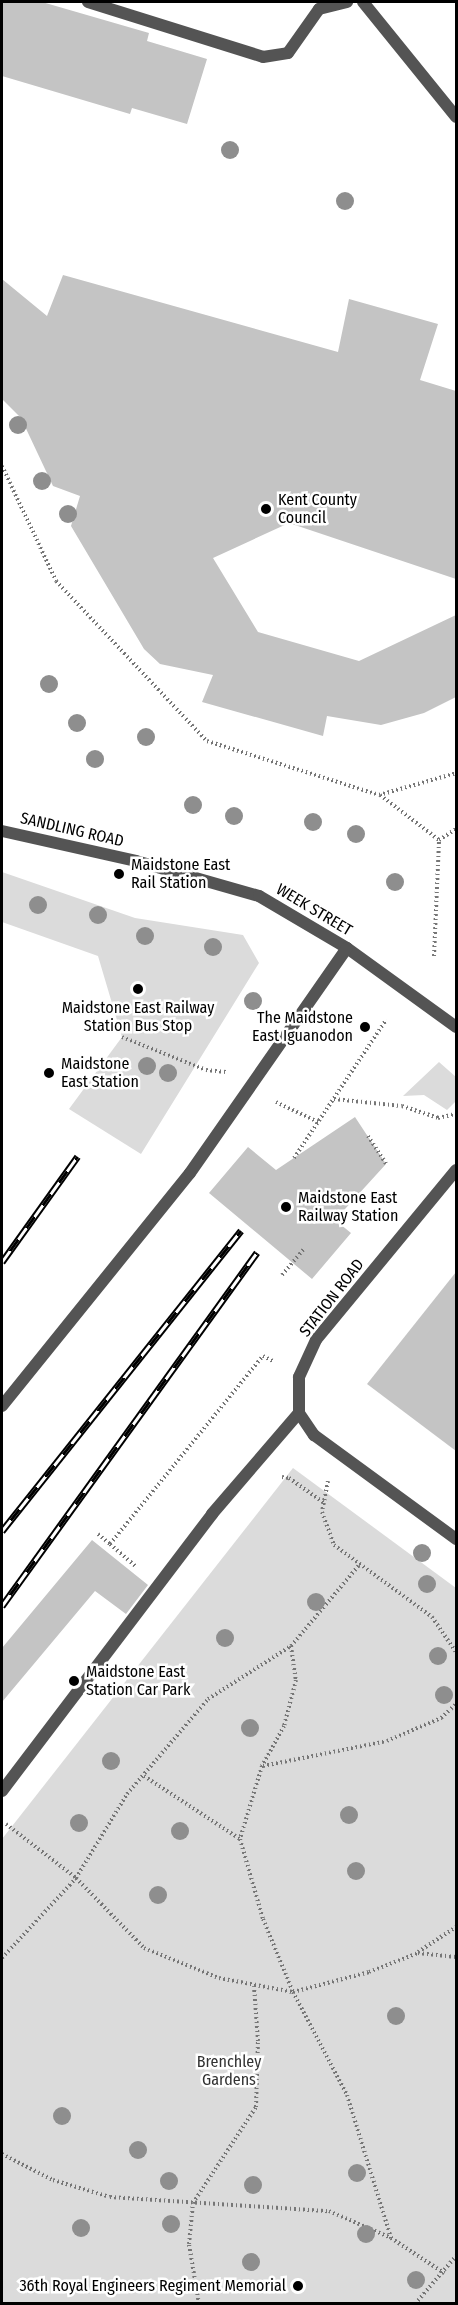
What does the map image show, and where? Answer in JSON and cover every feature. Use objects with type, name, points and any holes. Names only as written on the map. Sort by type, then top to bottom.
[{"type":"street","points":[[88,2],[263,57],[288,53],[319,9],[347,2]]},
{"type":"street","points":[[363,2],[456,117]]},
{"type":"street","name":"SANDLING ROAD","points":[[2,831],[136,861]]},
{"type":"street","name":"WEEK STREET","points":[[136,861],[259,896],[347,948],[456,1027]]},
{"type":"street","points":[[2,1406],[190,1173],[347,948]]},
{"type":"street","name":"STATION ROAD","points":[[299,1413],[299,1377],[316,1340],[456,1170]]},
{"type":"street","points":[[2,1791],[212,1514],[299,1413],[314,1435],[456,1539]]},
{"type":"path","points":[[2,466],[56,581],[207,741],[379,795],[440,840]]},
{"type":"path","points":[[379,795],[456,773]]},
{"type":"path","points":[[440,840],[456,829]]},
{"type":"path","points":[[434,956],[440,840]]},
{"type":"path","points":[[294,1158],[386,1020]]},
{"type":"path","points":[[122,1037],[206,1070],[229,1072]]},
{"type":"path","points":[[334,1099],[402,1106],[438,1118],[456,1114]]},
{"type":"path","points":[[271,1101],[296,1108],[318,1122]]},
{"type":"path","points":[[368,1136],[386,1164]]},
{"type":"path","points":[[282,1275],[305,1248]]},
{"type":"path","points":[[98,1534],[110,1544],[263,1356],[299,1377]]},
{"type":"path","points":[[335,1449],[322,1512],[334,1545],[432,1617],[456,1652]]},
{"type":"path","points":[[2,1958],[76,1878],[127,1794],[208,1699],[291,1646],[360,1564]]},
{"type":"path","points":[[291,1646],[296,1680],[284,1726],[262,1766],[240,1839],[263,1919],[293,1992],[347,2095],[391,2238]]},
{"type":"path","points":[[262,1766],[387,1741],[441,1718],[456,1704]]},
{"type":"path","points":[[144,1776],[240,1839]]},
{"type":"path","points":[[6,1824],[76,1878],[144,1948],[219,1978],[293,1992],[369,1972],[418,1953],[456,1927]]},
{"type":"path","points":[[418,1953],[456,1957]]},
{"type":"path","points":[[199,2304],[189,2244],[194,2203],[256,2107],[258,2041],[254,1986]]},
{"type":"path","points":[[2,2154],[53,2180],[110,2196],[330,2211],[391,2238],[444,2273]]},
{"type":"path","points":[[415,2304],[444,2273],[456,2256]]},
{"type":"green space","points":[[2,872],[135,918],[243,935],[259,963],[141,1154],[69,1109],[122,1037],[98,956],[2,922]]},
{"type":"green space","points":[[439,1062],[456,1077],[456,1101],[447,1110],[424,1095],[403,1096]]},
{"type":"green space","name":"Brenchley Gardens","points":[[293,1468],[456,1588],[456,2303],[2,2303],[2,1839]]},
{"type":"building","points":[[2,2],[42,2],[149,33],[147,41],[207,59],[187,124],[132,108],[130,114],[2,76]]},
{"type":"building","name":"Kent County Council","points":[[63,275],[338,352],[349,299],[438,324],[420,380],[456,391],[456,579],[289,523],[213,558],[258,632],[359,661],[456,615],[456,697],[424,713],[381,725],[327,716],[323,736],[202,702],[213,675],[160,664],[144,649],[71,526],[80,496],[53,486],[21,418],[2,399],[2,279],[47,316]]},
{"type":"building","name":"Maidstone East Railway Station","points":[[355,1117],[386,1164],[335,1220],[351,1233],[312,1279],[209,1193],[248,1147],[276,1170]]},
{"type":"building","points":[[456,1272],[456,1451],[367,1384]]},
{"type":"building","points":[[92,1540],[148,1585],[126,1614],[95,1591],[2,1702],[2,1648]]},
{"type":"railway","points":[[2,1262],[78,1156]]},
{"type":"railway","points":[[2,1531],[241,1230]]},
{"type":"railway","points":[[2,1606],[257,1252]]},
{"type":"place","name":"Kent County Council","points":[[266,509]]},
{"type":"place","name":"Maidstone East Rail Station","points":[[119,874]]},
{"type":"place","name":"Maidstone East Railway Station Bus Stop","points":[[138,989]]},
{"type":"place","name":"The Maidstone East Iguanodon","points":[[365,1027]]},
{"type":"place","name":"Maidstone East Station","points":[[49,1073]]},
{"type":"place","name":"Maidstone East Railway Station","points":[[286,1207]]},
{"type":"place","name":"Maidstone East Station Car Park","points":[[74,1681]]},
{"type":"place","name":"36th Royal Engineers Regiment Memorial","points":[[298,2286]]}]
